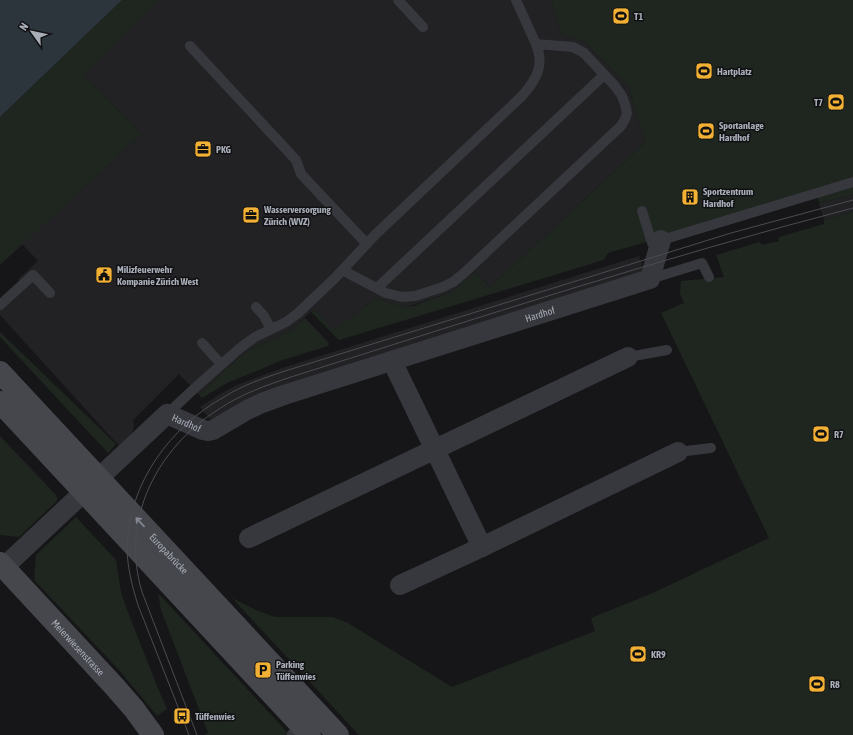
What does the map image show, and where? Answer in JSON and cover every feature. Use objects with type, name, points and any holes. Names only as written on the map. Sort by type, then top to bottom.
[{"type":"main road","name":"Europabrücke","points":[[0,372],[338,735]]},
{"type":"main road","name":"Europabrücke","points":[[0,402],[299,731]]},
{"type":"main road","name":"Meierwiesenstrasse","points":[[2,565],[114,686],[134,709],[153,735]]},
{"type":"street","points":[[650,279],[657,241]]},
{"type":"street","name":"Hardhof","points":[[2,565],[88,481],[167,414],[203,430],[210,430],[268,400],[650,279]]},
{"type":"street","points":[[249,538],[628,357]]},
{"type":"street","points":[[392,361],[482,547]]},
{"type":"street","points":[[400,585],[678,452]]},
{"type":"lane","points":[[398,0],[423,27]]},
{"type":"lane","points":[[167,414],[221,364],[248,342],[286,322],[297,314],[342,270],[366,243],[517,101],[535,81],[540,64],[539,51],[516,0]]},
{"type":"lane","points":[[342,270],[395,296],[408,297],[443,287],[453,282],[621,126],[626,119],[627,109],[622,96],[584,53],[577,48],[568,46],[536,44]]},
{"type":"lane","points":[[190,46],[296,160],[300,174],[366,243]]},
{"type":"lane","points":[[377,288],[604,75]]},
{"type":"lane","points":[[642,211],[657,241],[853,182]]},
{"type":"lane","points":[[650,279],[702,263],[709,276]]},
{"type":"lane","points":[[0,305],[32,274],[50,293]]},
{"type":"lane","points":[[256,307],[271,329]]},
{"type":"lane","points":[[202,344],[221,364]]},
{"type":"lane","points":[[628,357],[667,350]]},
{"type":"lane","points":[[678,452],[711,448]]},
{"type":"shaded area","points":[[0,0],[122,0],[0,117]]},
{"type":"shaded area","points":[[122,0],[159,0],[84,75],[142,134],[0,265],[0,117]]},
{"type":"shaded area","points":[[159,0],[551,0],[561,34],[585,42],[629,88],[645,143],[490,287],[475,271],[454,291],[413,305],[394,305],[376,298],[334,330],[314,309],[291,330],[249,350],[199,395],[179,374],[133,420],[134,427],[132,433],[119,446],[0,315],[0,305],[22,284],[18,279],[38,261],[22,244],[142,134],[84,75]]},
{"type":"shaded area","name":"Sportanlage Hardhof","points":[[551,0],[853,0],[853,182],[608,253],[604,260],[339,340],[311,312],[314,309],[334,330],[376,298],[394,305],[413,306],[454,291],[475,271],[490,287],[645,143],[629,88],[585,42],[561,34]]},
{"type":"shaded area","points":[[853,183],[853,195],[819,203],[817,195]]},
{"type":"shaded area","points":[[853,195],[853,212],[824,220],[819,203]]},
{"type":"shaded area","points":[[853,212],[853,735],[359,735],[232,598],[256,610],[275,617],[333,617],[348,623],[452,687],[595,631],[591,618],[655,592],[769,538],[661,313],[684,303],[680,294],[681,281],[724,277],[716,255],[760,242],[762,245],[779,241],[779,237],[824,224],[824,220]]},
{"type":"shaded area","points":[[639,256],[644,270],[641,274],[212,422],[200,407],[237,385],[282,368]]},
{"type":"shaded area","points":[[305,318],[329,343],[328,346],[280,361],[227,383],[202,398],[199,395],[249,350],[291,330]]},
{"type":"shaded area","points":[[0,332],[116,444],[108,453],[0,337]]},
{"type":"shaded area","points":[[0,436],[56,495],[57,498],[57,501],[19,537],[0,535]]},
{"type":"shaded area","points":[[76,517],[116,560],[121,592],[126,607],[167,709],[157,716],[120,671],[34,580],[36,555]]},
{"type":"shaded area","points":[[158,593],[290,735],[204,735],[208,733],[161,610]]},
{"type":"tram line","points":[[189,735],[138,605],[130,576],[127,546],[135,500],[144,479],[156,459],[170,441],[186,424],[204,409],[239,389],[261,379],[285,371],[731,233],[853,200]]},
{"type":"tram line","points":[[197,735],[142,592],[136,565],[136,538],[140,512],[149,488],[162,465],[178,444],[197,425],[219,409],[245,394],[291,377],[641,267],[853,208]]},
{"type":"place","name":"T1","points":[[621,16]]},
{"type":"place","name":"Hartplatz","points":[[704,71]]},
{"type":"place","name":"T7","points":[[836,102]]},
{"type":"place","name":"Sportanlage Hardhof","points":[[706,131]]},
{"type":"place","name":"PKG","points":[[203,149]]},
{"type":"place","name":"Sportzentrum Hardhof","points":[[690,197]]},
{"type":"place","name":"Wasserversorgung Zürich (WVZ)","points":[[251,215]]},
{"type":"place","name":"Milizfeuerwehr Kompanie Zürich West","points":[[104,275]]},
{"type":"place","name":"R7","points":[[821,434]]},
{"type":"place","name":"KR9","points":[[638,654]]},
{"type":"place","name":"Parking Tüffenwies","points":[[263,670]]},
{"type":"place","name":"R8","points":[[817,684]]},
{"type":"place","name":"Tüffenwies","points":[[182,716]]}]
